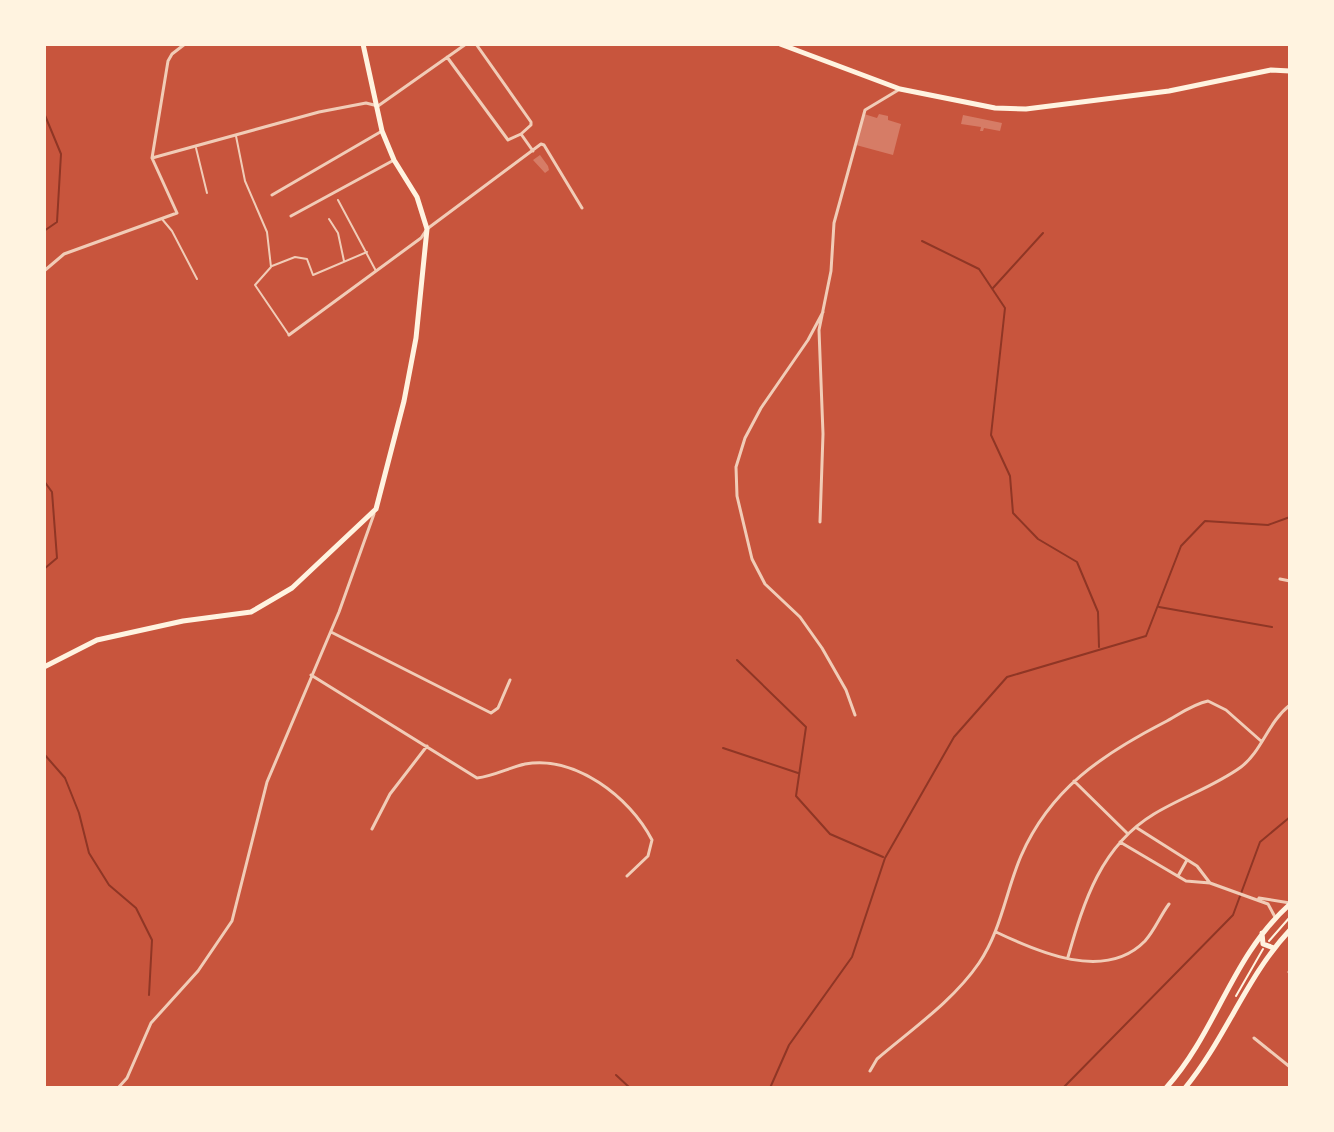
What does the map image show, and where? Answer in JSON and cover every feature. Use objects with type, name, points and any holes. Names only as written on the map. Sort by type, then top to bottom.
[{"type":"main road","points":[[44,667],[97,640],[183,621],[251,612],[292,588],[376,509],[404,401],[416,338],[427,229],[417,197],[394,160],[382,131],[363,44]]},
{"type":"main road","points":[[780,44],[900,89],[995,108],[1026,109],[1169,91],[1271,70],[1290,71]]},
{"type":"main road","points":[[1166,1088],[1199,1046],[1234,975],[1263,931],[1290,904]]},
{"type":"main road","points":[[1185,1088],[1212,1053],[1249,983],[1290,930]]},
{"type":"main road","points":[[1263,931],[1263,944],[1274,948]]},
{"type":"street","points":[[44,271],[64,254],[177,213],[152,158],[168,61],[185,44]]},
{"type":"street","points":[[447,57],[508,140],[521,134],[531,122],[476,44]]},
{"type":"street","points":[[152,158],[319,112],[366,103],[378,106],[463,45]]},
{"type":"street","points":[[820,522],[823,419],[819,330],[831,271],[834,223],[862,118],[870,105],[900,89]]},
{"type":"street","points":[[272,195],[382,131]]},
{"type":"street","points":[[521,134],[533,151]]},
{"type":"street","points":[[289,335],[421,238],[427,229],[544,145],[582,208]]},
{"type":"street","points":[[291,216],[394,160]]},
{"type":"street","points":[[823,312],[745,438],[736,467],[737,496],[752,559],[765,584],[800,617],[822,648],[846,690],[855,715]]},
{"type":"street","points":[[118,1088],[127,1078],[151,1023],[198,971],[232,921],[267,782],[331,632],[376,509]]},
{"type":"street","points":[[1280,579],[1290,581]]},
{"type":"street","points":[[331,632],[491,713],[498,708],[510,680]]},
{"type":"street","points":[[311,675],[477,778],[490,777],[523,764],[552,764],[574,769],[615,794],[652,840],[648,856],[627,876]]},
{"type":"street","points":[[870,1071],[877,1059],[960,986],[980,961],[996,932],[1025,849],[1044,816],[1074,781],[1116,748],[1208,701],[1226,710],[1261,741]]},
{"type":"street","points":[[1068,957],[1089,890],[1103,864],[1127,833],[1153,815],[1241,767],[1256,751],[1275,719],[1290,705]]},
{"type":"street","points":[[372,829],[390,794],[427,746]]},
{"type":"street","points":[[1074,781],[1127,833]]},
{"type":"street","points":[[1136,827],[1197,866],[1210,883]]},
{"type":"street","points":[[1120,842],[1186,881],[1210,883],[1268,904],[1275,917]]},
{"type":"street","points":[[1178,876],[1187,860]]},
{"type":"street","points":[[1255,898],[1290,904]]},
{"type":"street","points":[[996,932],[1036,949],[1096,962],[1128,953],[1144,942],[1169,904]]},
{"type":"street","points":[[1254,1038],[1290,1067]]},
{"type":"lane","points":[[236,135],[245,181],[267,232],[271,267]]},
{"type":"lane","points":[[195,145],[207,193]]},
{"type":"lane","points":[[338,200],[376,272]]},
{"type":"lane","points":[[162,219],[172,231],[197,279]]},
{"type":"lane","points":[[329,219],[338,233],[344,262]]},
{"type":"lane","points":[[289,335],[255,285],[271,267],[295,257],[307,259],[313,275],[367,252]]},
{"type":"path","points":[[1267,943],[1290,917]]},
{"type":"building","points":[[864,114],[877,118],[879,114],[888,116],[888,120],[901,124],[893,155],[856,145]]},
{"type":"building","points":[[963,115],[1002,123],[1000,131],[984,128],[980,131],[981,127],[961,124]]},
{"type":"building","points":[[540,155],[548,166],[549,170],[545,173],[533,160]]},
{"type":"waterway","points":[[44,113],[61,154],[57,222],[44,231]]},
{"type":"waterway","points":[[993,288],[1043,233]]},
{"type":"waterway","points":[[922,241],[979,269],[1005,308],[991,435],[1010,476],[1013,513],[1038,539],[1077,562],[1098,612],[1099,647]]},
{"type":"waterway","points":[[44,481],[52,492],[57,558],[44,569]]},
{"type":"waterway","points":[[770,1088],[789,1045],[852,957],[885,858],[954,737],[1007,677],[1146,636],[1181,546],[1205,521],[1268,525],[1290,517]]},
{"type":"waterway","points":[[1159,607],[1272,627]]},
{"type":"waterway","points":[[737,660],[806,727],[796,796],[830,834],[883,857]]},
{"type":"waterway","points":[[723,748],[798,773]]},
{"type":"waterway","points":[[44,754],[65,778],[79,813],[89,853],[109,885],[136,908],[152,940],[149,995]]},
{"type":"waterway","points":[[1063,1088],[1233,915],[1260,842],[1290,817]]},
{"type":"waterway","points":[[616,1075],[630,1088]]}]
